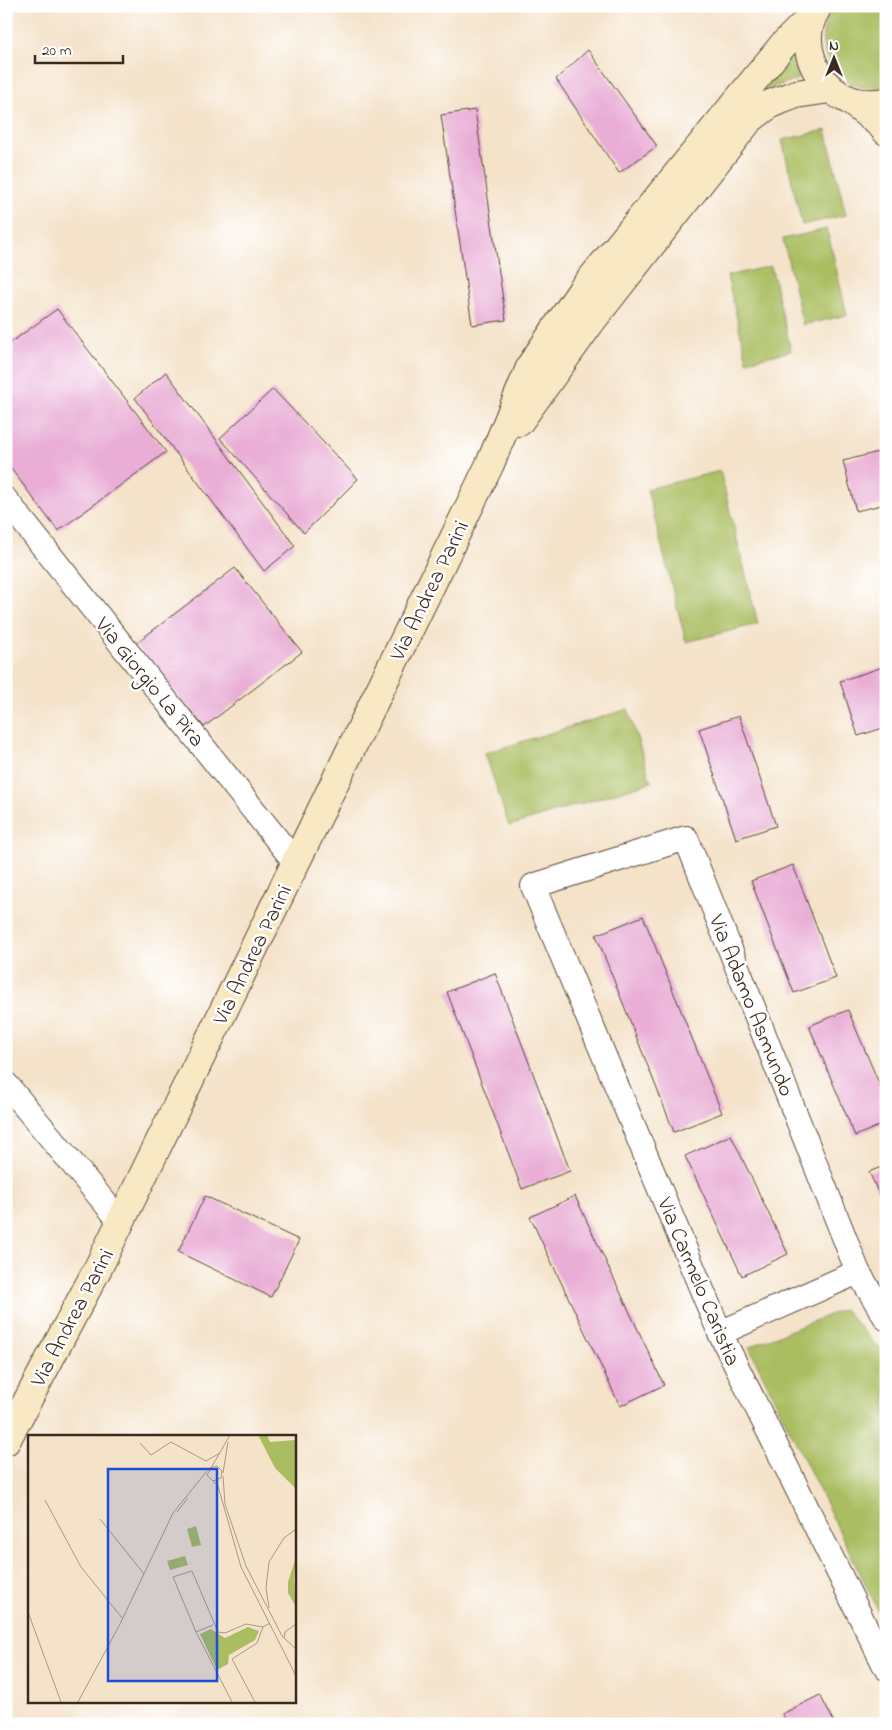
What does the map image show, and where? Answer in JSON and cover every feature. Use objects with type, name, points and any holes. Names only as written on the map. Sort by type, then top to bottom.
[{"type":"main road","points":[[815,11],[808,36],[810,55],[817,74],[886,131]]},
{"type":"main road","points":[[490,464],[531,364],[582,290],[783,45],[815,11]]},
{"type":"main road","points":[[490,464],[592,319],[749,120],[770,104],[796,94],[839,94],[869,104],[886,102]]},
{"type":"main road","name":"Via Andrea Parini","points":[[6,1441],[121,1222],[490,464]]},
{"type":"street","name":"Via Giorgio La Pira","points":[[6,500],[295,862]]},
{"type":"street","name":"Via Adamo Asmundo","points":[[533,886],[686,838],[858,1272],[886,1318]]},
{"type":"street","name":"Via Carmelo Caristia","points":[[533,886],[720,1333],[886,1668]]},
{"type":"street","points":[[6,1084],[121,1222]]},
{"type":"street","points":[[720,1333],[858,1272]]},
{"type":"green space","points":[[838,6],[886,6],[886,86],[868,88],[853,84],[840,75],[830,63],[824,49],[823,34],[827,19]]},
{"type":"green space","points":[[793,52],[798,79],[764,90]]},
{"type":"green space","points":[[826,130],[846,215],[802,225],[782,140]]},
{"type":"green space","points":[[827,229],[847,315],[803,325],[783,239]]},
{"type":"green space","points":[[771,266],[791,351],[747,361],[727,276]]},
{"type":"green space","points":[[720,471],[758,624],[686,642],[647,489]]},
{"type":"green space","points":[[628,709],[651,782],[509,826],[485,753]]},
{"type":"green space","points":[[844,1309],[874,1343],[886,1352],[886,1626],[749,1347]]},
{"type":"building","points":[[588,50],[657,146],[619,173],[556,79]]},
{"type":"building","points":[[475,110],[506,320],[472,325],[441,115]]},
{"type":"building","points":[[57,309],[166,452],[58,531],[6,462],[6,346]]},
{"type":"building","points":[[166,372],[295,546],[264,571],[135,398]]},
{"type":"building","points":[[273,389],[358,479],[304,533],[220,438]]},
{"type":"building","points":[[886,450],[886,504],[856,511],[843,461]]},
{"type":"building","points":[[235,568],[302,652],[204,727],[135,644]]},
{"type":"building","points":[[886,666],[886,727],[858,736],[840,681]]},
{"type":"building","points":[[739,716],[776,826],[736,839],[699,729]]},
{"type":"building","points":[[793,865],[836,978],[794,993],[751,881]]},
{"type":"building","points":[[643,916],[722,1113],[674,1132],[596,935]]},
{"type":"building","points":[[495,973],[570,1171],[522,1189],[447,992]]},
{"type":"building","points":[[848,1010],[886,1100],[886,1123],[855,1136],[809,1026]]},
{"type":"building","points":[[731,1135],[788,1254],[742,1276],[685,1156]]},
{"type":"building","points":[[886,1165],[886,1209],[869,1172]]},
{"type":"building","points":[[205,1196],[299,1240],[271,1297],[178,1252]]},
{"type":"building","points":[[575,1196],[664,1385],[620,1406],[530,1217]]},
{"type":"building","points":[[820,1695],[835,1724],[787,1724],[782,1714]]}]
